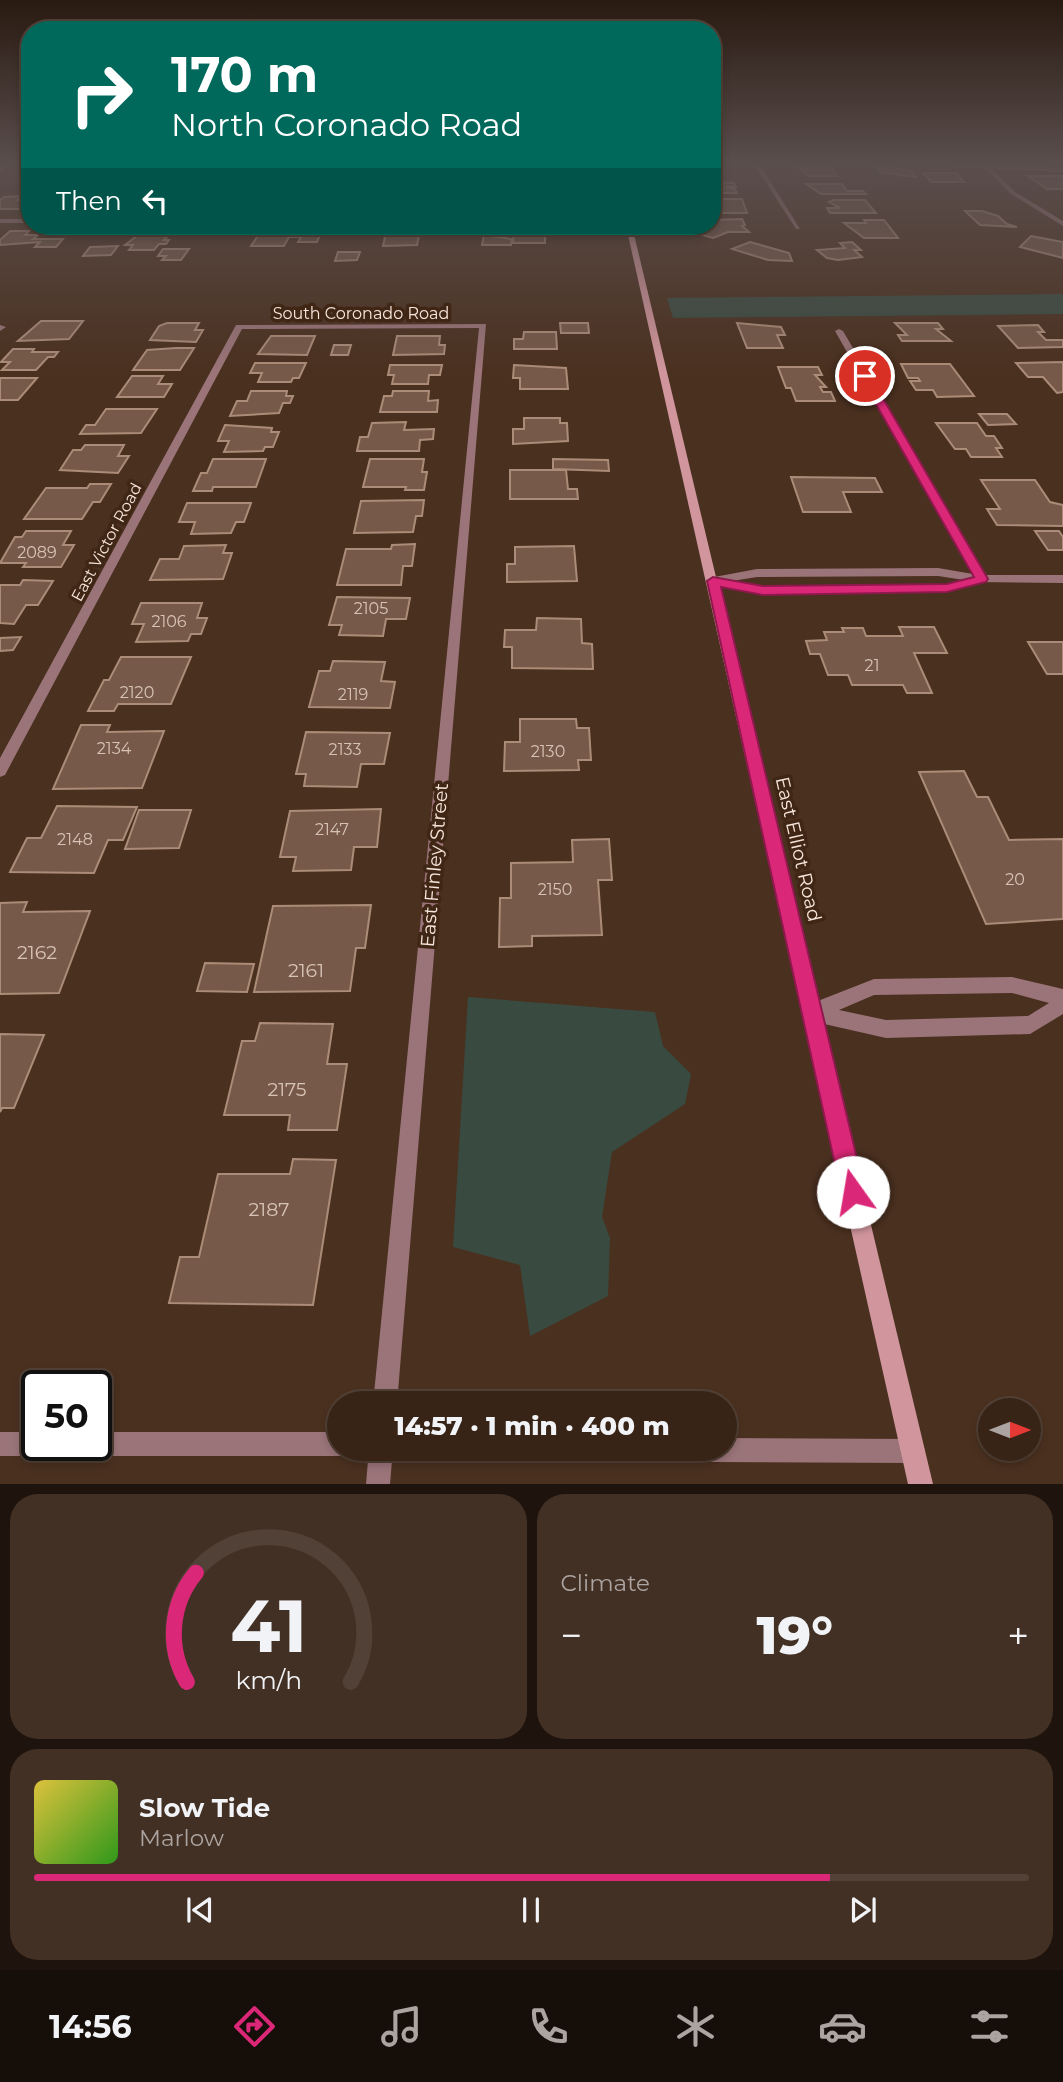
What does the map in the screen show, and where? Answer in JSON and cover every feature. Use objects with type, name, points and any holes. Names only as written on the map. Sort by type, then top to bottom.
[{"type":"main road","name":"East Elliot Road","points":[[631,235],[921,1483]]},
{"type":"street","name":"South Coronado Road","points":[[239,327],[483,326]]},
{"type":"street","name":"East Finley Street","points":[[386,1391],[483,326]]},
{"type":"street","name":"East Victor Road","points":[[0,771],[239,327]]},
{"type":"street","points":[[839,331],[982,579]]},
{"type":"street","points":[[713,581],[763,590],[947,588],[982,579],[1063,579]]},
{"type":"street","points":[[811,1012],[874,986],[1012,985],[1063,998]]},
{"type":"street","points":[[811,1012],[886,1029],[1017,1025],[1030,1024],[1063,1004]]},
{"type":"street","points":[[0,1444],[21,1444]]},
{"type":"street","points":[[112,1444],[327,1444]]},
{"type":"street","points":[[737,1450],[913,1451]]},
{"type":"street","points":[[378,1483],[380,1461]]},
{"type":"green space","points":[[1063,294],[1063,314],[673,318],[667,298]]},
{"type":"green space","points":[[468,997],[655,1012],[663,1046],[691,1074],[685,1104],[612,1152],[602,1217],[610,1238],[608,1296],[530,1336],[520,1265],[453,1247]]},
{"type":"building","points":[[9,232],[38,235],[33,239],[63,239],[56,247],[35,247],[40,242],[0,245],[0,240]]},
{"type":"building","points":[[856,232],[894,232],[898,238],[864,238]]},
{"type":"building","points":[[138,235],[168,235],[164,240],[169,240],[166,244],[159,244],[154,250],[129,250],[133,245],[125,245]]},
{"type":"building","points":[[258,235],[320,235],[317,242],[298,242],[301,237],[289,237],[284,246],[251,246]]},
{"type":"building","points":[[385,235],[419,235],[417,245],[383,246]]},
{"type":"building","points":[[484,235],[512,239],[511,245],[482,245]]},
{"type":"building","points":[[514,235],[545,235],[545,243],[513,243]]},
{"type":"building","points":[[1031,236],[1063,242],[1063,258],[1020,247]]},
{"type":"building","points":[[750,242],[789,253],[792,261],[768,260],[732,249]]},
{"type":"building","points":[[852,242],[861,250],[854,250],[862,257],[838,260],[827,258],[817,250],[845,248],[840,243]]},
{"type":"building","points":[[118,246],[111,255],[83,256],[90,247]]},
{"type":"building","points":[[163,249],[189,249],[181,260],[162,260],[166,256],[158,256]]},
{"type":"building","points":[[338,252],[360,252],[357,260],[335,261]]},
{"type":"building","points":[[41,321],[83,321],[69,339],[18,341]]},
{"type":"building","points":[[167,323],[199,323],[195,330],[203,330],[196,342],[150,340],[159,326]]},
{"type":"building","points":[[560,323],[588,323],[589,333],[561,333]]},
{"type":"building","points":[[737,323],[781,327],[785,335],[777,335],[783,348],[747,348]]},
{"type":"building","points":[[895,323],[938,323],[943,329],[936,329],[951,341],[902,341],[898,335],[907,335]]},
{"type":"building","points":[[1038,325],[1044,332],[1038,332],[1046,340],[1063,340],[1063,347],[1018,348],[998,326]]},
{"type":"building","points":[[524,332],[556,332],[557,349],[514,349],[514,339],[523,339]]},
{"type":"building","points":[[271,336],[315,336],[307,355],[258,354]]},
{"type":"building","points":[[397,336],[440,336],[439,345],[445,345],[444,354],[393,355]]},
{"type":"building","points":[[334,345],[351,345],[348,355],[331,355]]},
{"type":"building","points":[[194,348],[180,370],[133,370],[147,350]]},
{"type":"building","points":[[13,349],[58,352],[54,357],[48,357],[36,370],[2,370],[10,362],[1,362]]},
{"type":"building","points":[[1063,362],[1063,392],[1057,393],[1043,377],[1028,377],[1016,363]]},
{"type":"building","points":[[255,363],[306,363],[299,378],[293,378],[291,382],[258,382],[262,373],[250,373]]},
{"type":"building","points":[[901,364],[950,364],[974,396],[937,397],[933,390],[916,390],[910,381],[920,381],[918,378],[908,378]]},
{"type":"building","points":[[390,365],[442,365],[440,375],[429,375],[428,384],[392,384],[394,375],[388,375]]},
{"type":"building","points":[[514,365],[566,368],[568,389],[520,389],[520,378],[513,378]]},
{"type":"building","points":[[778,367],[818,367],[822,375],[815,375],[826,387],[820,387],[823,392],[831,392],[835,401],[796,401],[791,388],[786,388]]},
{"type":"building","points":[[132,376],[163,376],[158,384],[172,384],[164,397],[117,397]]},
{"type":"building","points":[[0,378],[37,378],[18,400],[0,400]]},
{"type":"building","points":[[251,391],[287,391],[286,396],[293,396],[290,403],[283,403],[279,413],[230,416],[237,401],[247,401]]},
{"type":"building","points":[[393,391],[429,391],[428,401],[438,400],[437,412],[380,412],[384,396],[392,396]]},
{"type":"building","points":[[106,409],[157,409],[141,433],[80,434],[86,425],[95,425]]},
{"type":"building","points":[[979,414],[1007,414],[1016,424],[988,425]]},
{"type":"building","points":[[524,418],[560,418],[560,423],[567,423],[568,441],[513,444],[513,429],[524,429]]},
{"type":"building","points":[[406,422],[404,430],[434,429],[433,439],[420,440],[419,451],[357,451],[360,437],[368,437],[372,423]]},
{"type":"building","points":[[936,423],[977,423],[986,436],[994,436],[1002,448],[996,448],[1002,457],[971,457],[966,449],[955,449]]},
{"type":"building","points":[[225,425],[272,428],[271,432],[279,432],[273,447],[265,447],[263,451],[224,452],[229,441],[218,441]]},
{"type":"building","points":[[85,445],[124,445],[118,456],[129,456],[118,473],[60,470],[73,450],[81,450]]},
{"type":"building","points":[[213,459],[266,459],[256,487],[213,487],[212,491],[193,491],[201,473],[207,473]]},
{"type":"building","points":[[370,459],[424,459],[422,472],[427,472],[424,490],[405,490],[406,487],[363,487]]},
{"type":"building","points":[[553,459],[608,460],[609,471],[553,469]]},
{"type":"building","points":[[510,470],[566,470],[568,489],[577,489],[578,499],[510,499]]},
{"type":"building","points":[[791,477],[875,478],[882,492],[843,492],[851,512],[803,512]]},
{"type":"building","points":[[981,480],[1035,480],[1050,502],[1063,505],[1063,526],[997,525],[987,509],[1000,509]]},
{"type":"building","points":[[90,484],[111,484],[100,502],[93,502],[82,519],[24,519],[46,488],[87,488]]},
{"type":"building","points":[[424,500],[422,516],[416,516],[413,532],[354,533],[361,501]]},
{"type":"building","points":[[187,503],[251,503],[244,522],[236,522],[231,533],[191,534],[195,522],[179,522]]},
{"type":"building","points":[[26,531],[71,531],[63,545],[74,545],[61,567],[23,567],[26,563],[0,563],[15,537],[22,537]]},
{"type":"building","points":[[1035,531],[1059,531],[1063,537],[1063,550],[1048,550]]},
{"type":"building","points":[[415,544],[412,566],[403,566],[401,585],[337,585],[346,549],[391,549],[392,545]]},
{"type":"building","points":[[226,545],[223,553],[232,553],[223,579],[150,580],[160,559],[179,559],[184,546]]},
{"type":"building","points":[[574,546],[577,581],[507,582],[507,564],[515,564],[515,547]]},
{"type":"building","points":[[23,580],[53,581],[38,605],[26,605],[14,624],[0,623],[0,585],[20,585]]},
{"type":"building","points":[[337,597],[410,598],[406,619],[386,619],[383,636],[339,635],[342,625],[329,625]]},
{"type":"building","points":[[141,603],[202,603],[197,618],[207,618],[201,634],[191,634],[188,641],[136,642],[144,624],[132,624]]},
{"type":"building","points":[[537,618],[581,619],[582,643],[592,644],[593,669],[512,668],[512,647],[504,647],[505,630],[536,630]]},
{"type":"building","points":[[899,627],[934,627],[947,653],[914,653],[932,693],[907,693],[903,685],[852,685],[848,675],[828,675],[820,654],[810,654],[806,641],[827,640],[824,632],[844,632],[842,628],[863,628],[866,636],[903,636]]},
{"type":"building","points":[[21,637],[13,650],[0,651],[0,638]]},
{"type":"building","points":[[1028,642],[1063,642],[1063,674],[1047,674]]},
{"type":"building","points":[[121,657],[191,657],[171,704],[118,704],[114,711],[88,711],[104,680],[109,680]]},
{"type":"building","points":[[333,661],[385,662],[381,681],[395,682],[390,708],[309,707],[319,671],[330,671]]},
{"type":"building","points":[[520,719],[576,719],[577,728],[589,728],[591,760],[578,760],[579,770],[504,771],[505,742],[520,742]]},
{"type":"building","points":[[81,725],[110,725],[107,732],[164,731],[142,788],[53,789]]},
{"type":"building","points":[[306,732],[390,733],[384,764],[361,764],[357,787],[304,786],[306,774],[296,774]]},
{"type":"building","points":[[964,771],[977,797],[988,797],[1009,840],[1063,839],[1063,919],[986,924],[919,772]]},
{"type":"building","points":[[57,806],[137,807],[123,840],[108,840],[94,873],[10,872],[27,838],[41,838]]},
{"type":"building","points":[[381,809],[377,847],[354,847],[351,870],[293,871],[296,857],[280,857],[290,811]]},
{"type":"building","points":[[139,810],[191,810],[179,848],[125,849]]},
{"type":"building","points":[[609,839],[612,880],[598,880],[602,935],[532,936],[532,946],[499,947],[500,898],[511,898],[511,863],[573,862],[572,840]]},
{"type":"building","points":[[27,902],[23,912],[90,911],[59,993],[0,994],[0,903]]},
{"type":"building","points":[[371,905],[365,948],[356,948],[350,991],[254,992],[273,906]]},
{"type":"building","points":[[205,963],[254,964],[247,992],[197,991]]},
{"type":"building","points":[[260,1023],[333,1024],[327,1064],[347,1064],[337,1130],[288,1130],[290,1115],[224,1115],[242,1041],[255,1041]]},
{"type":"building","points":[[0,1034],[44,1035],[14,1108],[2,1108],[0,1112]]},
{"type":"building","points":[[293,1159],[336,1160],[313,1305],[169,1303],[180,1257],[199,1257],[218,1174],[290,1174]]},
{"type":"route","points":[[853,1192],[713,581],[763,590],[947,588],[982,579],[865,376]]}]
